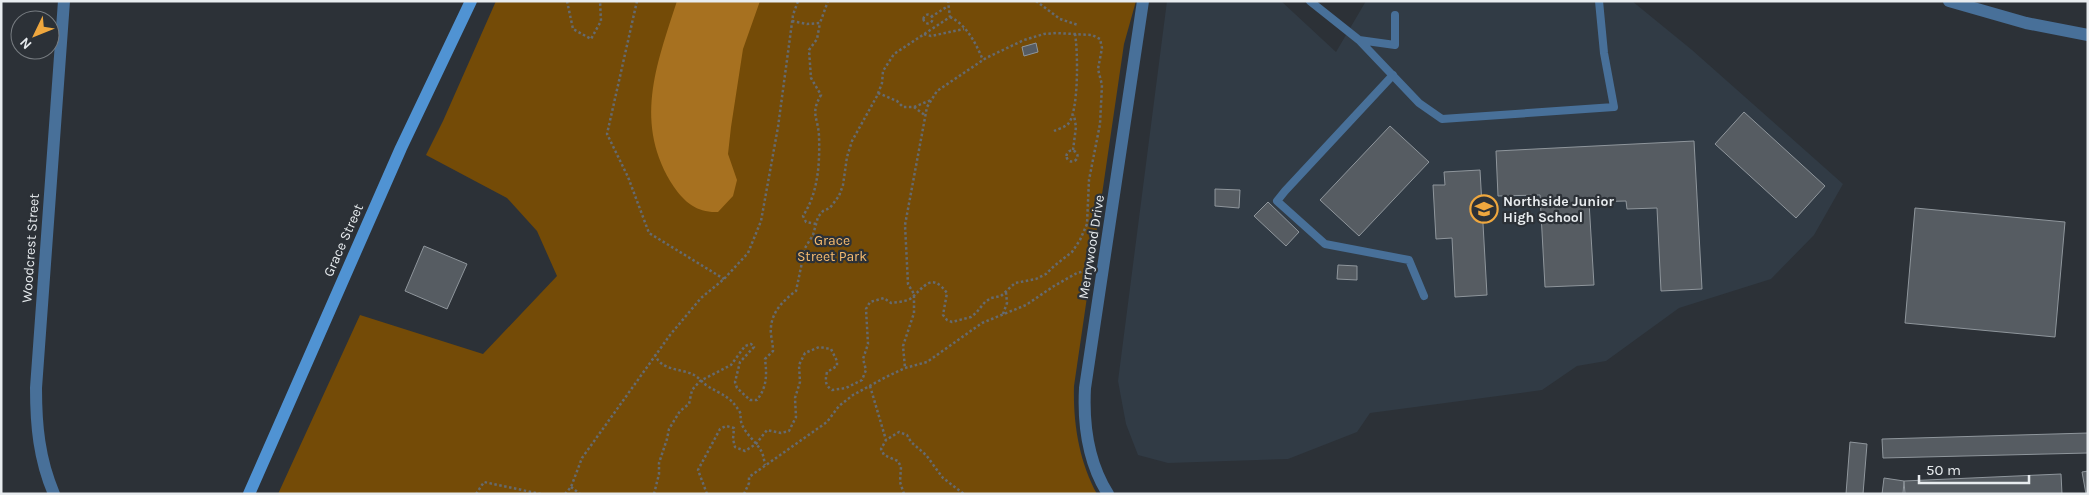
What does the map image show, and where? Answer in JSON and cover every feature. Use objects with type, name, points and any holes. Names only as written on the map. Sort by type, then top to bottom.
[{"type":"main road","name":"Grace Street","points":[[248,494],[401,148],[471,1]]},
{"type":"street","name":"Woodcrest Street","points":[[54,494],[40,453],[36,422],[36,388],[64,1]]},
{"type":"street","name":"Merrywood Drive","points":[[1108,494],[1092,459],[1086,434],[1084,407],[1089,361],[1143,1]]},
{"type":"street","points":[[1949,1],[2026,22],[2088,35]]},
{"type":"lane","points":[[1310,1],[1359,40],[1419,103],[1442,119],[1614,107],[1604,53],[1599,1]]},
{"type":"lane","points":[[1359,40],[1395,45],[1395,16]]},
{"type":"lane","points":[[1393,75],[1285,190],[1277,201],[1325,244],[1409,260],[1424,296]]},
{"type":"path","points":[[567,1],[573,29],[591,39],[602,22],[600,1]]},
{"type":"path","points":[[637,1],[607,134],[628,177],[649,233],[724,279]]},
{"type":"path","points":[[565,494],[571,487],[582,458],[655,354],[701,298],[724,279],[748,253],[761,221],[778,128],[792,21],[798,1]]},
{"type":"path","points":[[816,224],[806,222],[803,216],[810,206],[820,167],[819,133],[814,107],[821,95],[811,78],[809,50],[817,39],[820,23],[828,1]]},
{"type":"path","points":[[948,1],[950,17]]},
{"type":"path","points":[[1036,1],[1060,19],[1078,25]]},
{"type":"path","points":[[932,17],[948,6]]},
{"type":"path","points":[[950,17],[958,21],[965,29],[977,46],[983,60]]},
{"type":"path","points":[[654,494],[659,474],[659,463],[667,439],[668,429],[680,411],[689,404],[692,390],[700,380],[730,365],[745,346],[751,344],[754,347],[740,362],[735,382],[738,388],[750,400],[757,400],[760,396],[767,378],[766,359],[773,352],[772,324],[775,311],[785,299],[796,291],[805,248],[818,217],[823,211],[830,208],[839,196],[852,142],[882,83],[883,71],[894,54],[910,41],[950,17]]},
{"type":"path","points":[[792,21],[807,24],[820,23]]},
{"type":"path","points":[[924,34],[931,36],[965,29]]},
{"type":"path","points":[[707,494],[698,470],[720,429],[726,426],[734,428],[733,439],[735,447],[745,451],[756,444],[767,430],[781,433],[789,431],[796,417],[795,398],[800,382],[798,365],[805,353],[819,347],[831,349],[837,361],[837,366],[827,372],[825,380],[827,387],[832,390],[846,388],[862,380],[866,370],[864,359],[868,344],[866,309],[870,302],[884,298],[890,303],[908,300],[914,294],[926,283],[933,283],[943,287],[947,293],[943,314],[947,320],[952,322],[971,317],[985,302],[991,298],[1001,296],[1015,283],[1036,280],[1072,252],[1087,224],[1089,180],[1100,124],[1102,84],[1098,69],[1102,48],[1100,39],[1092,34],[1044,34],[1024,40],[983,60],[937,91],[927,107],[905,225],[908,284],[914,294],[914,314],[903,346],[905,368]]},
{"type":"path","points":[[1073,150],[1067,153],[1066,157],[1070,161],[1075,160],[1077,157],[1076,152],[1073,150],[1076,127],[1074,113],[1078,67],[1076,34]]},
{"type":"path","points":[[878,92],[897,101],[903,107],[914,107],[932,100]]},
{"type":"path","points":[[914,107],[926,116]]},
{"type":"path","points":[[1054,132],[1068,124],[1074,113]]},
{"type":"path","points":[[744,494],[749,483],[749,477],[827,422],[838,406],[870,386],[905,368],[927,362],[982,323],[1026,305],[1077,273],[1103,268]]},
{"type":"path","points":[[1002,314],[1007,303],[1006,292]]},
{"type":"path","points":[[655,354],[657,360],[664,366],[693,375],[724,394],[735,404],[741,414],[740,419],[743,426],[761,450],[766,464]]},
{"type":"path","points":[[870,386],[886,440]]},
{"type":"path","points":[[904,494],[900,482],[901,466],[898,461],[884,455],[881,449],[886,440],[899,432],[903,432],[926,455],[943,478],[964,494]]},
{"type":"path","points":[[476,494],[484,482],[541,494]]},
{"type":"path","points":[[571,487],[580,494]]},
{"type":"shaded area","points":[[677,1],[760,1],[743,49],[731,127],[728,154],[737,180],[733,196],[718,212],[698,209],[683,198],[674,187],[661,164],[654,140],[651,118],[652,95],[662,49]]},
{"type":"shaded area","name":"Northside Junior High School","points":[[1167,1],[1281,1],[1336,52],[1366,1],[1632,1],[1692,50],[1843,184],[1814,235],[1771,279],[1679,308],[1606,361],[1577,366],[1542,390],[1370,413],[1357,432],[1288,459],[1168,463],[1138,455],[1126,424],[1118,381]]},
{"type":"green space","name":"Grace Street Park","points":[[496,1],[1136,1],[1124,44],[1074,386],[1078,442],[1097,494],[278,494],[360,315],[483,354],[557,276],[537,231],[507,198],[426,155]]},
{"type":"building","points":[[1036,43],[1038,52],[1024,56],[1022,47]]},
{"type":"building","points":[[1744,112],[1825,186],[1796,218],[1715,144]]},
{"type":"building","points":[[1390,126],[1429,162],[1359,236],[1320,200]]},
{"type":"building","points":[[1694,141],[1702,289],[1661,291],[1657,208],[1627,209],[1626,201],[1589,202],[1594,285],[1545,287],[1540,195],[1498,196],[1496,151]]},
{"type":"building","points":[[1480,170],[1487,295],[1455,297],[1452,238],[1436,239],[1433,185],[1445,185],[1444,172]]},
{"type":"building","points":[[1215,189],[1240,190],[1239,208],[1215,206]]},
{"type":"building","points":[[1268,202],[1299,232],[1286,246],[1254,216]]},
{"type":"building","points":[[1915,208],[2065,222],[2055,337],[1905,323]]},
{"type":"building","points":[[424,246],[467,264],[447,309],[405,291]]},
{"type":"building","points":[[1338,265],[1357,266],[1357,280],[1337,279]]},
{"type":"building","points":[[2088,433],[2088,453],[1883,458],[1882,439]]},
{"type":"building","points":[[1850,442],[1867,444],[1863,494],[1846,494]]},
{"type":"building","points":[[2088,471],[2088,494],[2086,494],[2082,472]]},
{"type":"building","points":[[2061,474],[2062,494],[1905,494],[1904,481]]},
{"type":"building","points":[[1884,478],[1904,481],[1903,494],[1882,494]]},
{"type":"place","name":"Northside Junior High School","points":[[1484,209]]}]
